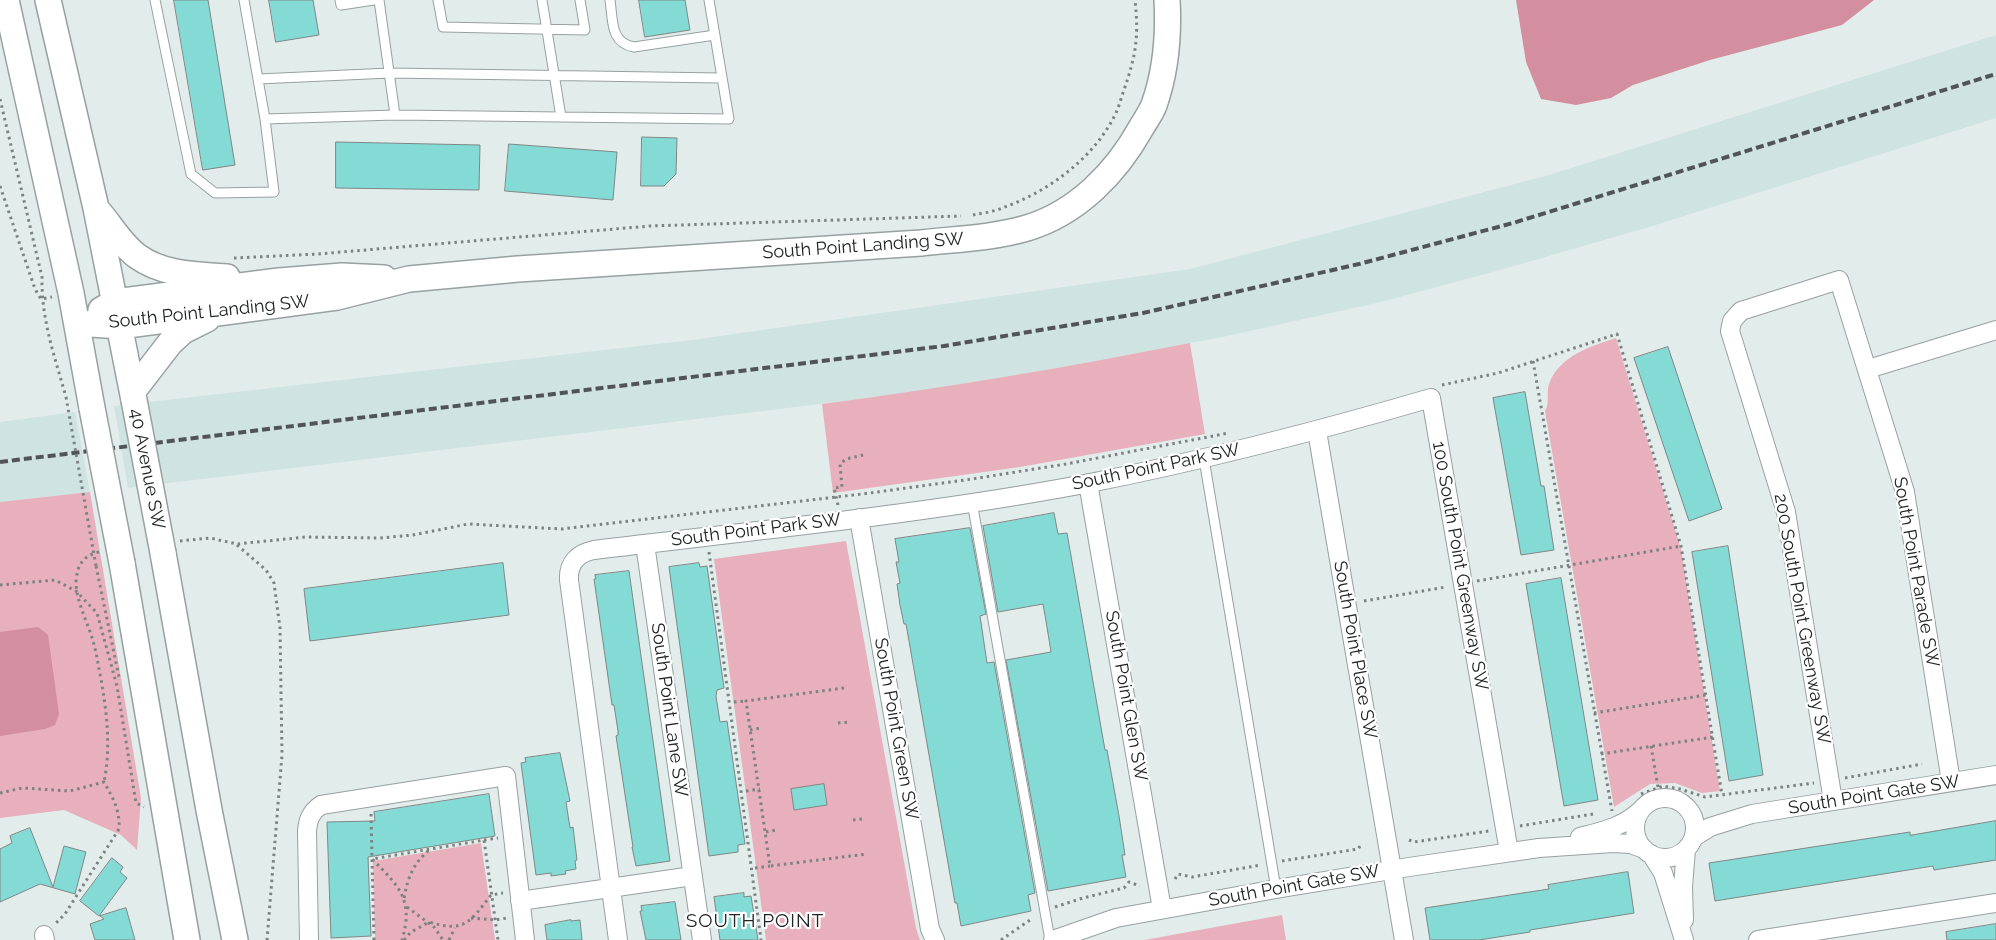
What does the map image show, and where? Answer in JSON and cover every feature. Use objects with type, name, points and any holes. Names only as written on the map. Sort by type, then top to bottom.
[{"type":"main road","points":[[6,0],[77,323],[92,408],[112,557],[187,940]]},
{"type":"main road","name":"40 Avenue SW","points":[[48,0],[96,208],[134,396],[170,547],[209,810],[235,940]]},
{"type":"main road","name":"South Point Landing SW","points":[[77,323],[279,281],[342,276],[409,279],[518,269],[921,243],[977,237],[1027,228],[1068,210],[1100,184],[1128,152],[1153,106],[1164,67],[1168,28],[1167,0]]},
{"type":"main road","points":[[96,208],[123,243],[136,256],[162,269],[178,273],[279,281]]},
{"type":"main road","name":"South Point Landing SW","points":[[118,314],[215,314],[337,297],[409,279]]},
{"type":"main road","points":[[134,396],[170,343],[183,331],[215,314]]},
{"type":"street","name":"South Point Parade SW","points":[[1839,280],[1905,492],[1951,782]]},
{"type":"street","name":"200 South Point Greenway SW","points":[[1834,801],[1786,512],[1730,330],[1733,318],[1741,310],[1839,280]]},
{"type":"street","points":[[1868,369],[1996,330]]},
{"type":"street","name":"100 South Point Greenway SW","points":[[1317,431],[1431,398],[1509,852]]},
{"type":"street","name":"South Point Park SW","points":[[618,940],[569,575],[574,561],[583,553],[594,550],[859,518],[1088,483],[1204,459],[1317,431]]},
{"type":"street","name":"South Point Place SW","points":[[1317,431],[1404,940]]},
{"type":"street","name":"South Point Glen SW","points":[[1088,483],[1162,909]]},
{"type":"street","name":"South Point Green SW","points":[[859,518],[930,929],[935,940]]},
{"type":"street","name":"South Point Lane SW","points":[[645,544],[702,940]]},
{"type":"street","name":"South Point Gate SW","points":[[1688,809],[1703,816],[1752,814],[1996,775]]},
{"type":"street","points":[[309,940],[307,821],[313,810],[321,805],[506,776],[525,940]]},
{"type":"street","points":[[1666,798],[1680,802],[1688,809],[1695,823],[1683,887],[1684,940],[1663,873],[1636,833],[1639,803],[1666,798]]},
{"type":"street","name":"South Point Gate SW","points":[[1539,848],[1619,826],[1639,803]]},
{"type":"street","name":"South Point Gate SW","points":[[1690,843],[1710,827],[1752,814]]},
{"type":"street","name":"South Point Gate SW","points":[[1052,940],[1116,918],[1162,909],[1509,852],[1613,843],[1631,844],[1648,852]]},
{"type":"street","points":[[1648,852],[1659,858],[1670,858],[1690,843]]},
{"type":"street","points":[[520,903],[693,876]]},
{"type":"street","points":[[1758,940],[1996,903]]},
{"type":"lane","points":[[155,0],[191,174],[215,193],[274,192],[265,119],[244,0]]},
{"type":"lane","points":[[340,0],[341,5],[374,0]]},
{"type":"lane","points":[[379,0],[395,115]]},
{"type":"lane","points":[[438,0],[443,27],[585,30],[580,0]]},
{"type":"lane","points":[[542,0],[560,117]]},
{"type":"lane","points":[[610,0],[616,36],[623,45],[634,47],[715,35]]},
{"type":"lane","points":[[265,119],[395,115],[729,119],[709,0]]},
{"type":"lane","points":[[258,79],[390,73],[721,78]]},
{"type":"lane","points":[[1204,459],[1276,889]]},
{"type":"lane","points":[[972,502],[1045,911],[1052,940]]},
{"type":"path","points":[[972,216],[1002,208],[1053,183],[1079,162],[1101,136],[1115,115],[1135,59],[1139,28],[1136,0]]},
{"type":"path","points":[[0,99],[38,258],[42,278],[41,299],[44,317],[66,397],[96,566]]},
{"type":"path","points":[[0,186],[35,289],[41,299]]},
{"type":"path","points":[[233,258],[318,254],[650,226],[963,216]]},
{"type":"path","points":[[41,299],[71,293]]},
{"type":"path","points":[[1617,334],[1681,546],[1722,795],[1705,797],[1670,787],[1658,787],[1646,791],[1639,803]]},
{"type":"path","points":[[1533,361],[1612,811],[1617,809]]},
{"type":"path","points":[[170,547],[210,538],[237,544],[306,537],[380,538],[413,535],[468,524],[562,529],[837,497],[1066,464],[1216,436]]},
{"type":"path","points":[[838,504],[834,488],[842,487],[840,469],[842,461],[867,454]]},
{"type":"path","points":[[237,544],[266,570],[274,583],[280,628],[282,754],[267,940]]},
{"type":"path","points":[[1474,582],[1681,546]]},
{"type":"path","points":[[709,552],[761,940]]},
{"type":"path","points":[[44,938],[65,914],[120,829],[120,816],[115,801],[104,782],[108,764],[109,737],[106,707],[95,647],[76,592],[76,580],[83,560],[89,554],[112,557]]},
{"type":"path","points":[[0,585],[55,580],[76,592],[97,613],[117,686],[136,802],[146,807]]},
{"type":"path","points":[[1364,602],[1449,586]]},
{"type":"path","points":[[824,686],[825,691]]},
{"type":"path","points":[[734,702],[767,696],[844,688]]},
{"type":"path","points":[[1594,713],[1706,695]]},
{"type":"path","points":[[746,701],[770,866]]},
{"type":"path","points":[[838,723],[848,722]]},
{"type":"path","points":[[750,730],[761,728]]},
{"type":"path","points":[[1602,754],[1713,737]]},
{"type":"path","points":[[1651,746],[1658,787]]},
{"type":"path","points":[[0,793],[22,788],[70,791],[104,782]]},
{"type":"path","points":[[746,791],[760,789]]},
{"type":"path","points":[[370,797],[374,940]]},
{"type":"path","points":[[853,820],[863,819]]},
{"type":"path","points":[[766,832],[776,830]]},
{"type":"path","points":[[372,859],[484,840],[498,940]]},
{"type":"path","points":[[404,899],[412,870],[418,859],[430,849]]},
{"type":"path","points":[[756,868],[867,854]]},
{"type":"path","points":[[372,859],[395,882],[404,899],[407,907],[407,923],[403,940]]},
{"type":"path","points":[[1001,940],[1027,921],[1045,911],[1083,898],[1124,888],[1129,882],[1140,886]]},
{"type":"path","points":[[491,895],[520,903]]},
{"type":"path","points":[[403,940],[411,932],[429,922],[455,928],[463,925],[491,895]]},
{"type":"path","points":[[471,918],[494,920],[520,903]]},
{"type":"path","points":[[407,907],[429,922],[443,940]]},
{"type":"path","points":[[450,940],[455,928]]},
{"type":"shaded area","points":[[1516,0],[1874,0],[1842,25],[1710,60],[1633,85],[1611,98],[1576,105],[1541,99],[1526,62]]},
{"type":"shaded area","points":[[1996,35],[1996,118],[1649,227],[1381,302],[1227,336],[1064,367],[903,394],[128,488],[114,406],[692,340],[1190,269],[1549,175]]},
{"type":"shaded area","points":[[1616,338],[1681,549],[1720,791],[1702,793],[1675,783],[1650,784],[1614,807],[1545,411],[1549,384],[1560,366],[1586,349]]},
{"type":"shaded area","points":[[1190,343],[1205,434],[1020,467],[833,493],[822,404],[1007,376]]},
{"type":"shaded area","points":[[75,412],[90,492],[0,502],[0,422]]},
{"type":"shaded area","points":[[90,492],[141,798],[137,850],[121,835],[64,810],[0,818],[0,502]]},
{"type":"shaded area","points":[[846,541],[916,928],[920,940],[766,940],[714,559]]},
{"type":"shaded area","points":[[38,627],[48,635],[59,714],[55,725],[45,729],[0,736],[0,632]]},
{"type":"shaded area","points":[[481,843],[495,940],[375,940],[373,861]]},
{"type":"shaded area","points":[[1282,915],[1286,940],[1144,940]]},
{"type":"building","points":[[174,0],[208,0],[235,165],[203,170]]},
{"type":"building","points":[[269,0],[313,0],[319,35],[276,42]]},
{"type":"building","points":[[639,0],[685,0],[690,30],[645,37]]},
{"type":"building","points":[[642,137],[677,138],[676,174],[664,186],[641,186]]},
{"type":"building","points":[[336,142],[480,145],[479,190],[336,188]]},
{"type":"building","points":[[509,144],[617,152],[613,200],[505,191]]},
{"type":"building","points":[[1668,347],[1722,509],[1689,521],[1634,358]]},
{"type":"building","points":[[1525,392],[1541,486],[1544,486],[1554,550],[1521,555],[1493,398]]},
{"type":"building","points":[[1054,513],[1058,534],[1067,533],[1105,750],[1107,750],[1119,816],[1125,855],[1122,855],[1126,877],[1048,891],[1006,660],[1051,652],[1043,604],[998,612],[983,526]]},
{"type":"building","points":[[970,528],[986,614],[980,616],[987,663],[994,662],[1035,893],[1028,895],[1031,911],[961,926],[957,903],[955,903],[906,624],[904,624],[900,605],[897,584],[900,583],[896,562],[899,562],[895,539]]},
{"type":"building","points":[[1728,546],[1763,775],[1729,781],[1692,552]]},
{"type":"building","points":[[503,563],[509,615],[310,641],[304,589]]},
{"type":"building","points":[[699,563],[700,567],[707,566],[724,688],[717,690],[716,696],[720,722],[727,721],[745,844],[738,845],[738,852],[709,856],[669,567]]},
{"type":"building","points":[[629,571],[670,861],[636,866],[616,736],[618,731],[614,705],[612,705],[594,579],[596,579],[595,575]]},
{"type":"building","points":[[1561,578],[1598,800],[1564,806],[1526,584]]},
{"type":"building","points":[[560,753],[570,801],[566,802],[570,828],[573,827],[577,860],[575,861],[576,869],[565,871],[566,874],[536,875],[521,763],[526,762],[525,758]]},
{"type":"building","points":[[824,784],[827,805],[794,810],[791,789]]},
{"type":"building","points":[[489,794],[495,836],[368,857],[371,936],[331,938],[327,822],[375,821],[374,812]]},
{"type":"building","points":[[1996,821],[1996,860],[1934,870],[1933,866],[1715,901],[1709,863],[1910,832],[1910,835]]},
{"type":"building","points":[[30,828],[53,887],[64,846],[86,852],[75,894],[40,884],[0,902],[0,849],[12,843],[10,836]]},
{"type":"building","points":[[112,858],[123,867],[120,872],[127,878],[99,916],[80,901]]},
{"type":"building","points":[[1628,872],[1634,913],[1479,940],[1430,940],[1425,908],[1549,889],[1548,885]]},
{"type":"building","points":[[744,893],[744,897],[751,896],[758,940],[720,940],[714,897]]},
{"type":"building","points":[[675,902],[681,940],[646,940],[640,911],[642,911],[641,906]]},
{"type":"building","points":[[126,908],[135,940],[95,940],[90,924],[104,919],[100,916]]},
{"type":"building","points":[[580,920],[582,940],[547,940],[545,925]]},
{"type":"building","points":[[1996,924],[1996,940],[1947,940],[1946,932]]},
{"type":"railway","points":[[0,462],[944,346],[1143,313],[1359,264],[1513,223],[1996,74]]},
{"type":"district","name":"SOUTH POINT","points":[[755,921]]}]
